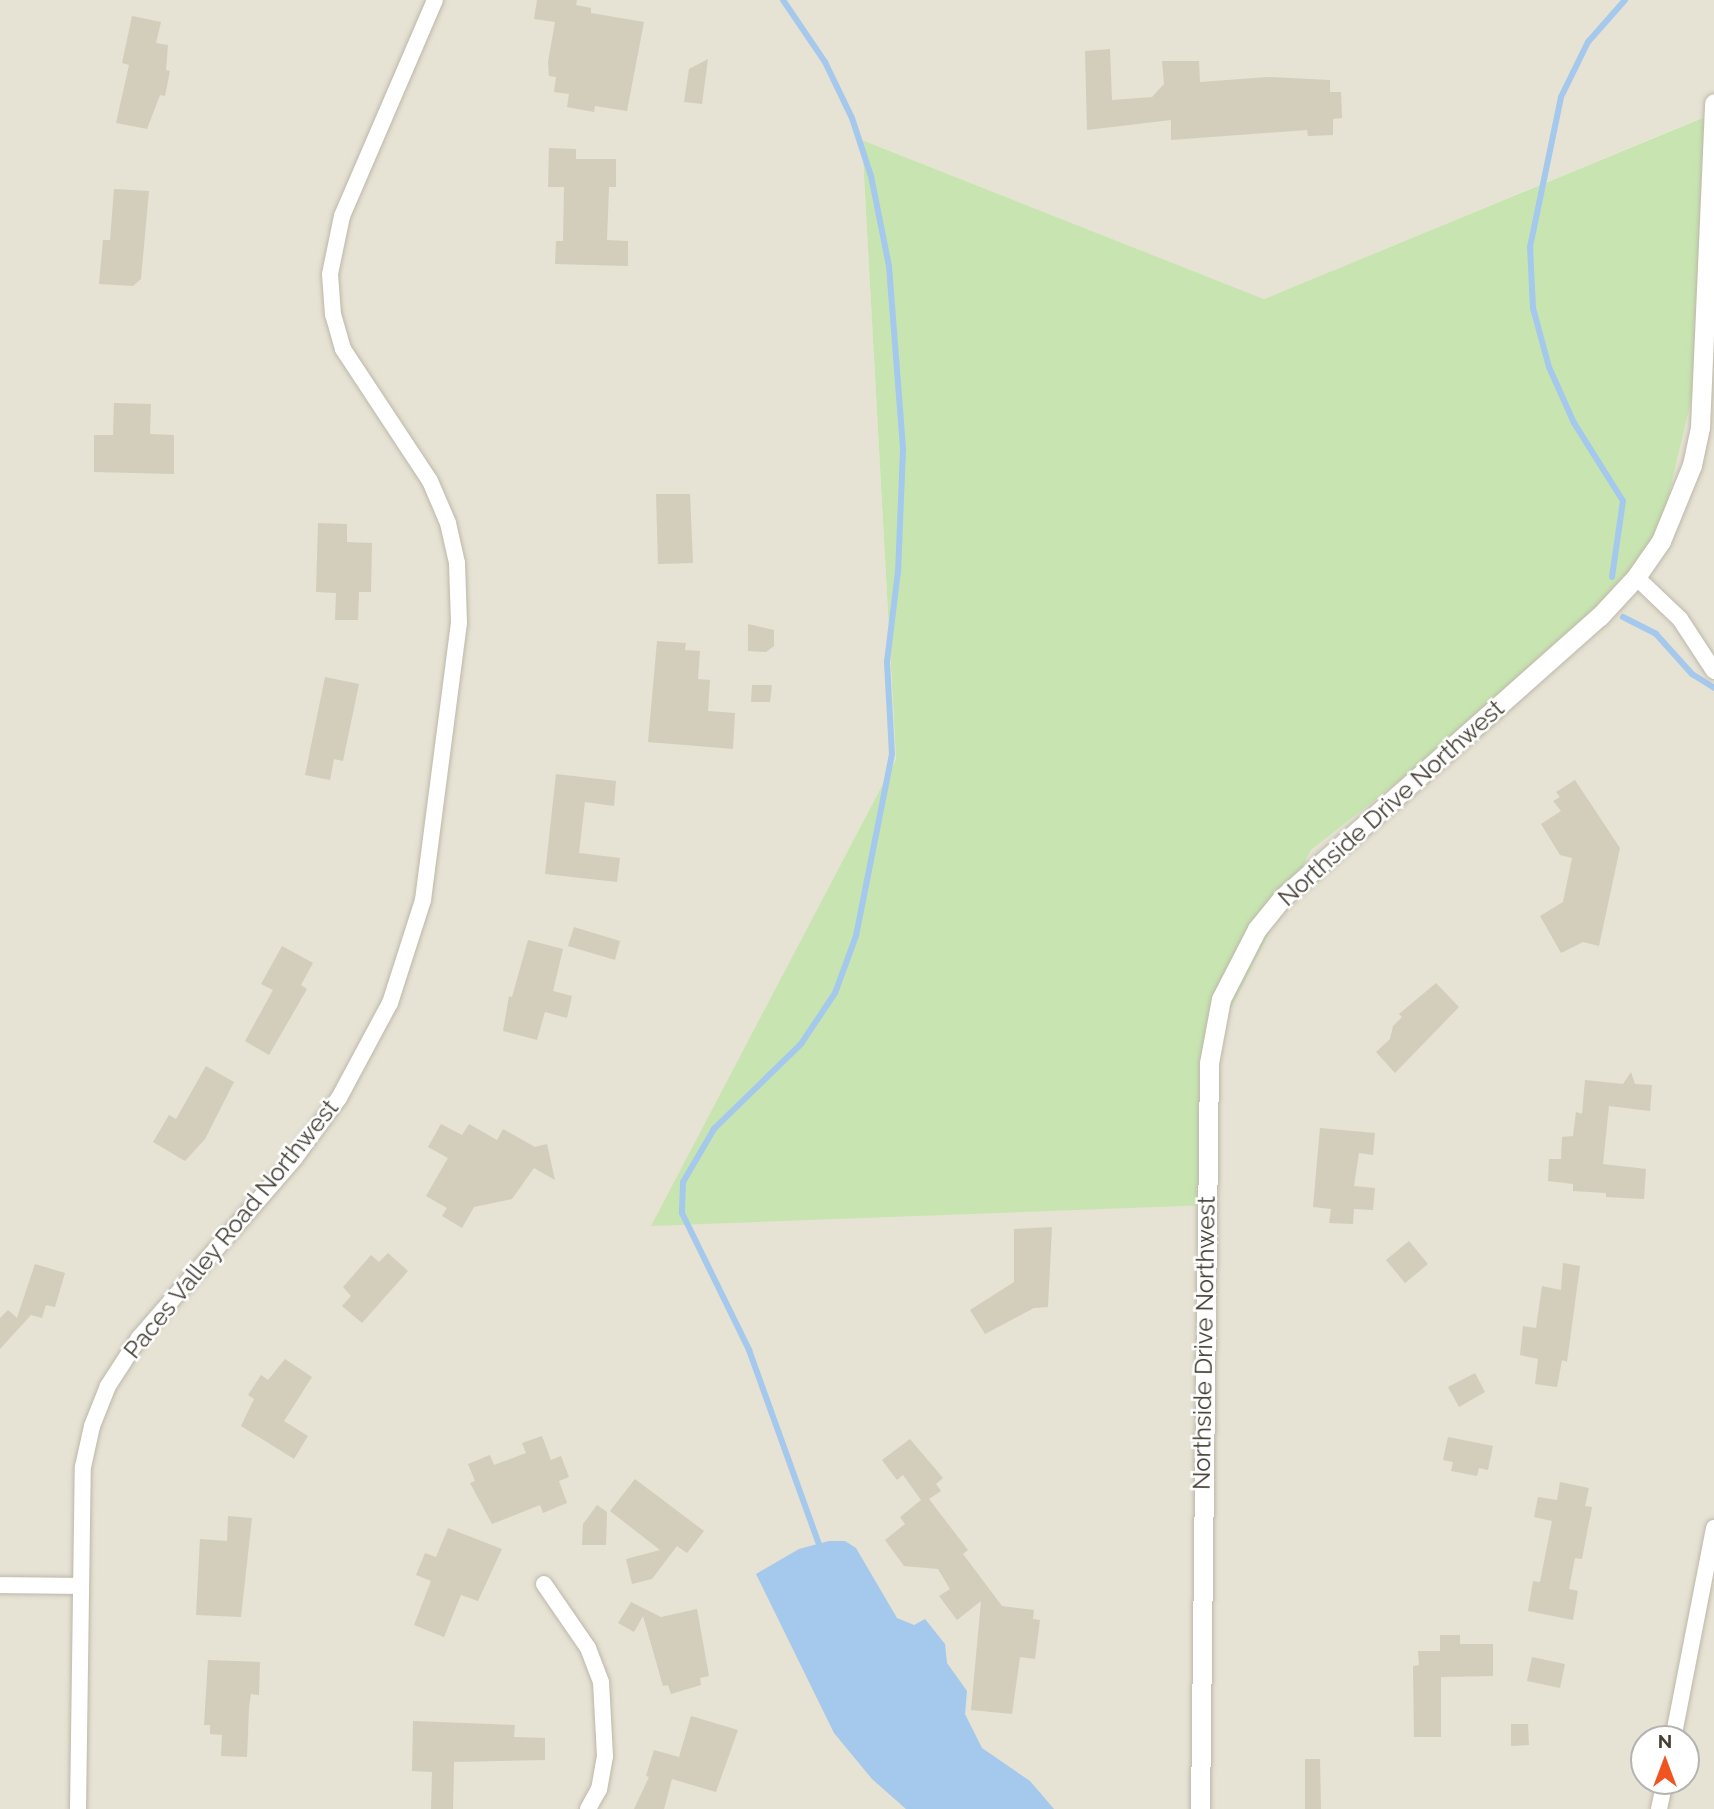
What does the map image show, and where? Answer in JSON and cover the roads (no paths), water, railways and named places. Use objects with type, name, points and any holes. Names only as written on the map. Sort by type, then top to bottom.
[{"type":"street","name":"Paces Valley Road Northwest","points":[[78,1809],[83,1467],[108,1386],[139,1338],[294,1159],[339,1098],[390,1003],[423,900],[458,623],[457,563],[448,523],[430,481],[343,349],[333,315],[330,274],[342,216],[435,0]]},
{"type":"street","name":"Northside Drive Northwest","points":[[1200,1809],[1208,1089],[1212,1031],[1221,999],[1257,929],[1282,898],[1599,617],[1636,577],[1678,506],[1700,427],[1714,103]]},
{"type":"street","points":[[1636,577],[1681,620],[1714,671]]},
{"type":"street","points":[[1676,1725],[1714,1528]]},
{"type":"street","points":[[544,1584],[588,1648],[601,1682],[604,1756],[598,1789],[588,1809]]},
{"type":"street","points":[[0,1585],[80,1586]]},
{"type":"water","points":[[829,1541],[845,1541],[856,1548],[897,1618],[914,1625],[925,1619],[945,1644],[947,1663],[967,1691],[965,1714],[982,1748],[1030,1781],[1054,1809],[906,1809],[872,1779],[834,1733],[756,1574],[799,1549]]},
{"type":"waterway","points":[[783,0],[825,62],[852,118],[871,176],[889,266],[903,449],[898,571],[887,662],[892,754],[856,936],[835,993],[801,1044],[714,1129],[683,1182],[682,1213],[749,1350],[819,1544]]},
{"type":"waterway","points":[[1612,577],[1623,501],[1574,423],[1549,367],[1533,308],[1530,247],[1561,97],[1588,42],[1625,0]]},
{"type":"waterway","points":[[1623,617],[1656,634],[1692,674],[1714,688]]}]
